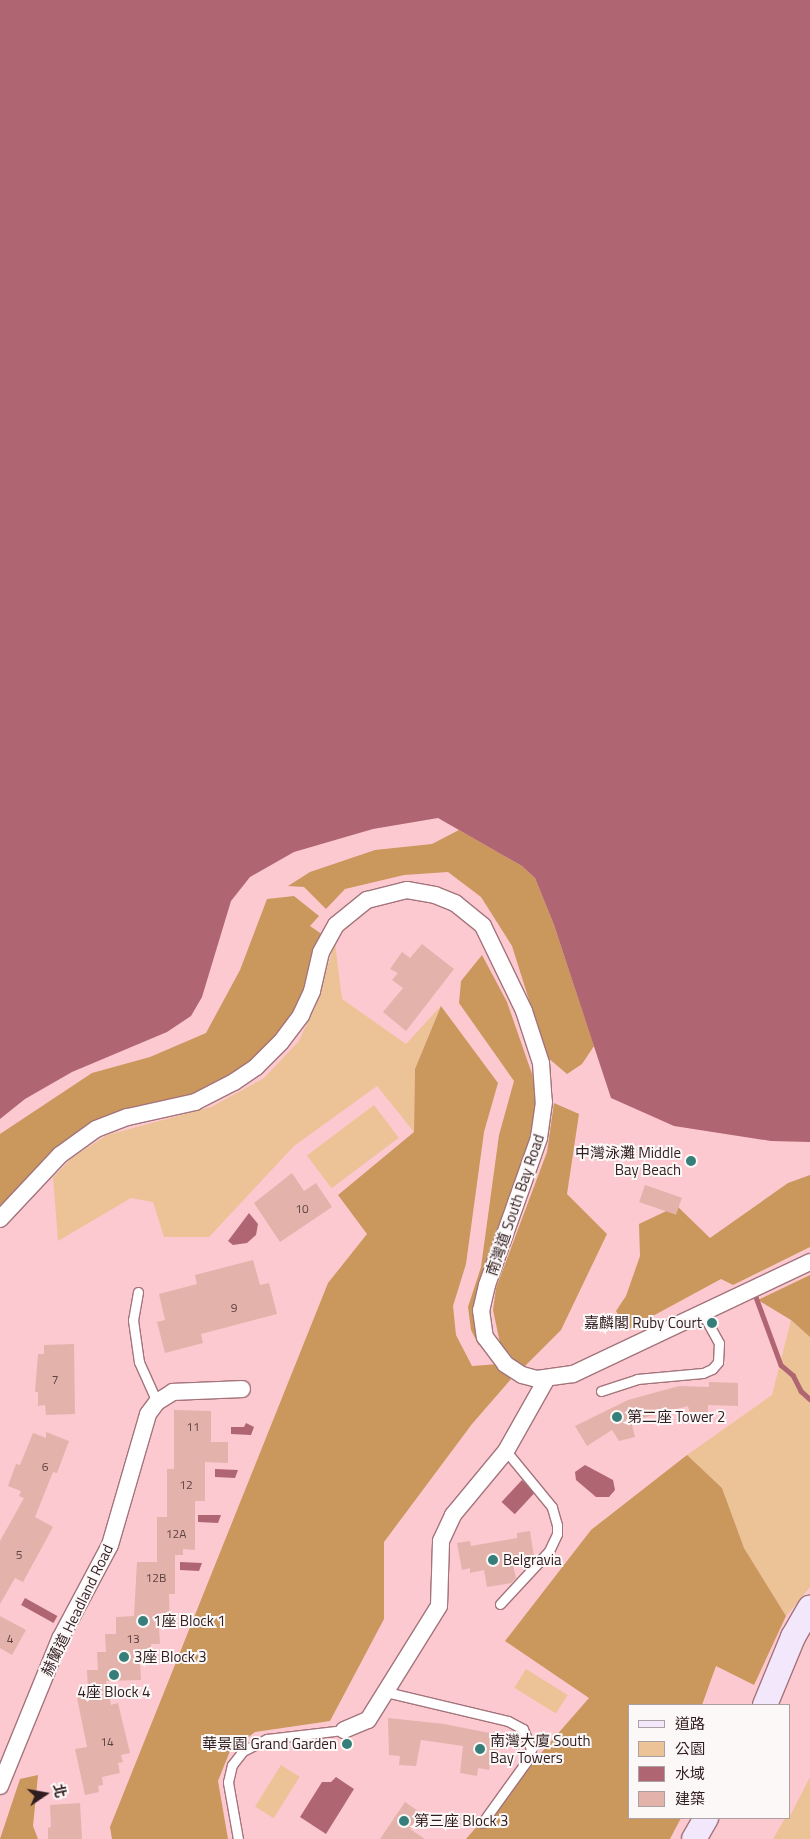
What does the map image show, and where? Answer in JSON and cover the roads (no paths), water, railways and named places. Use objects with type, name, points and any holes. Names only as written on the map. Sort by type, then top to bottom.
[{"type":"main road","points":[[765,1704],[793,1637],[810,1607]]},
{"type":"main road","points":[[694,1839],[705,1819]]},
{"type":"street","name":"南灣道 South Bay Road","points":[[0,1219],[60,1155],[91,1132],[128,1117],[195,1102],[234,1082],[265,1059],[290,1032],[306,1007],[318,959],[329,935],[357,906],[396,891],[435,895],[462,907],[486,931],[527,1018],[541,1063],[544,1102],[539,1138],[487,1285],[481,1319],[489,1344],[505,1364],[522,1375],[546,1380],[579,1372],[810,1262]]},
{"type":"street","points":[[344,1730],[368,1720],[439,1606],[441,1541],[453,1515],[506,1451],[546,1380]]},
{"type":"street","points":[[157,1402],[184,1390],[242,1389]]},
{"type":"street","name":"赫蘭道 Headland Road","points":[[0,1786],[60,1639],[106,1552],[126,1497],[144,1424],[157,1402]]},
{"type":"lane","points":[[138,1292],[133,1320],[139,1362],[157,1402]]},
{"type":"lane","points":[[600,1391],[637,1380],[703,1373],[712,1369],[718,1362],[720,1343],[703,1314]]},
{"type":"lane","points":[[500,1604],[549,1551],[557,1534],[557,1525],[552,1507],[506,1451]]},
{"type":"lane","points":[[386,1692],[508,1721],[523,1729],[530,1743],[526,1762],[482,1823]]},
{"type":"lane","points":[[238,1839],[228,1782],[232,1765],[243,1751],[267,1739],[344,1730]]},
{"type":"water","points":[[0,0],[810,0],[810,1142],[771,1141],[674,1126],[611,1098],[554,925],[535,878],[522,866],[438,818],[373,829],[294,852],[250,877],[231,901],[202,997],[191,1016],[167,1032],[72,1072],[25,1099],[0,1119]]},
{"type":"water","points":[[249,1213],[258,1224],[256,1235],[247,1243],[233,1245],[228,1241]]},
{"type":"water","points":[[246,1423],[254,1427],[251,1435],[231,1434],[231,1427],[244,1427]]},
{"type":"water","points":[[585,1465],[613,1480],[615,1490],[609,1497],[596,1497],[576,1480],[575,1472]]},
{"type":"water","points":[[215,1469],[238,1470],[235,1478],[215,1477]]},
{"type":"water","points":[[522,1480],[535,1492],[515,1514],[502,1502]]},
{"type":"water","points":[[198,1515],[221,1515],[218,1523],[198,1522]]},
{"type":"water","points":[[180,1562],[202,1563],[199,1571],[180,1570]]},
{"type":"water","points":[[25,1598],[57,1616],[53,1623],[21,1605]]},
{"type":"water","points":[[336,1777],[354,1789],[326,1834],[300,1817],[322,1782],[331,1782]]},
{"type":"waterway","points":[[756,1297],[781,1365],[793,1375],[801,1391],[810,1399]]},
{"type":"place","name":"中灣泳灘 Middle Bay Beach","points":[[691,1161]]},
{"type":"place","name":"嘉麟閣 Ruby Court","points":[[712,1323]]},
{"type":"place","name":"第二座 Tower 2","points":[[617,1417]]},
{"type":"place","name":"Belgravia","points":[[493,1560]]},
{"type":"place","name":"1座 Block 1","points":[[143,1621]]},
{"type":"place","name":"3座 Block 3","points":[[124,1657]]},
{"type":"place","name":"4座 Block 4","points":[[114,1675]]},
{"type":"place","name":"華景園 Grand Garden","points":[[347,1744]]},
{"type":"place","name":"南灣大廈 South Bay Towers","points":[[480,1749]]},
{"type":"place","name":"第三座 Block 3","points":[[404,1821]]}]
